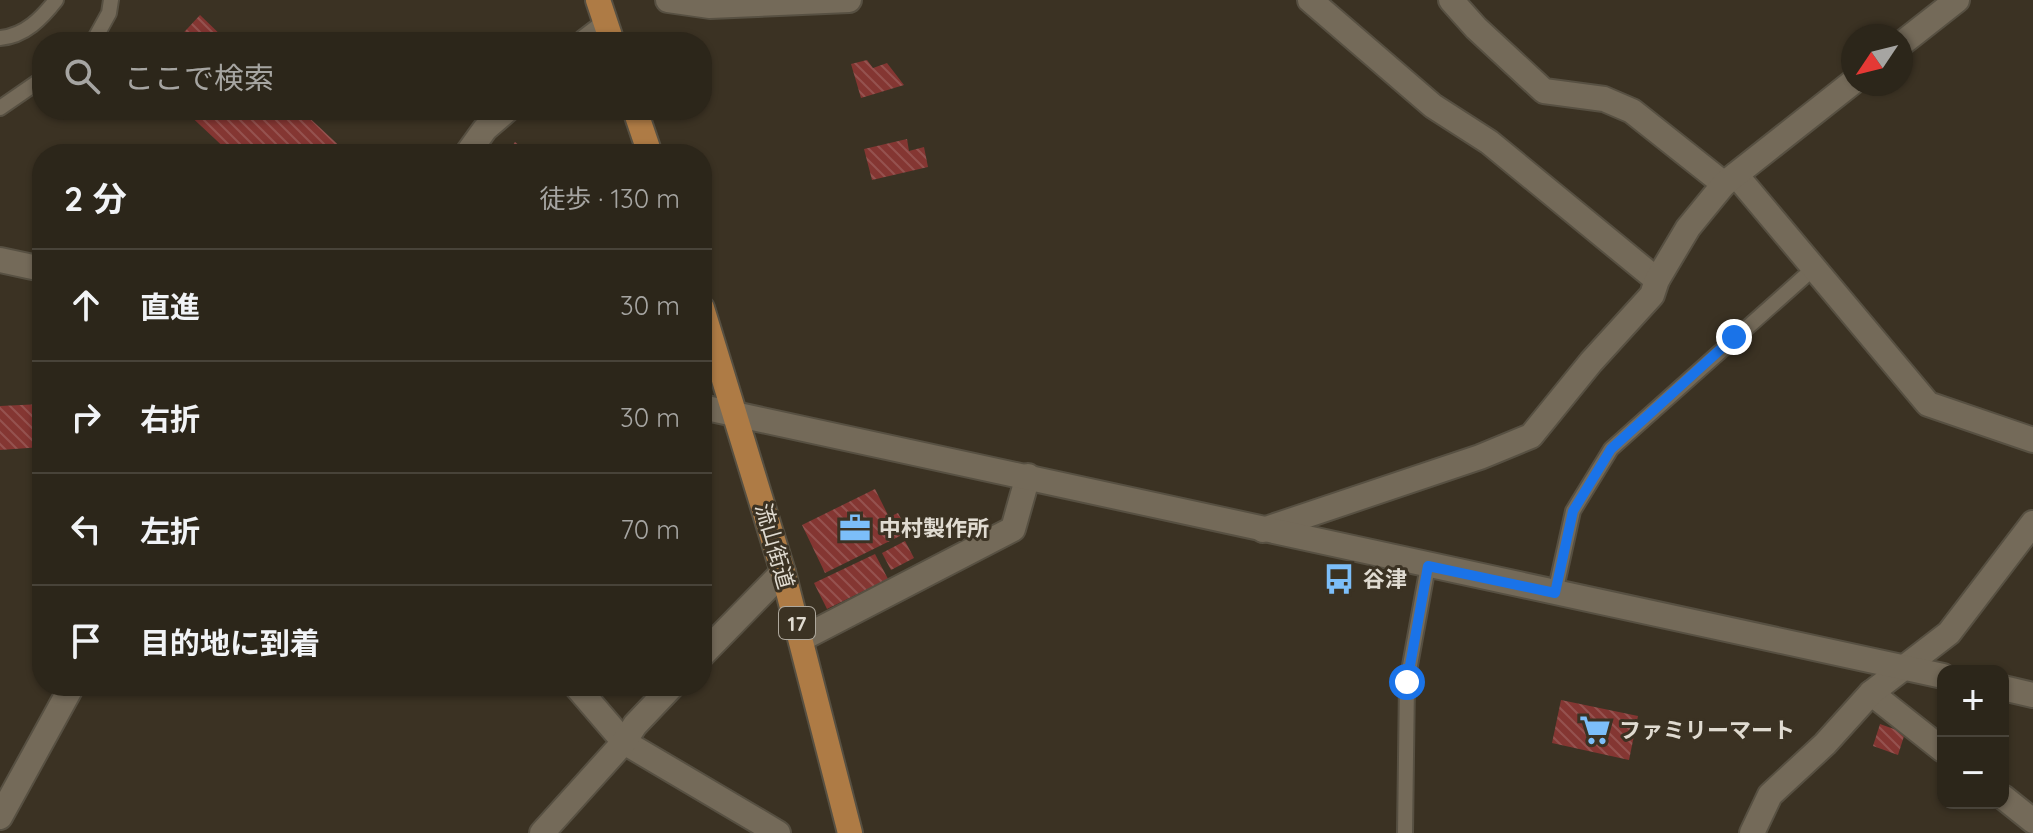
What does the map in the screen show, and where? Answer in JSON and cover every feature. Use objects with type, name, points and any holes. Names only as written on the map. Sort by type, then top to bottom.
[{"type":"main road","points":[[598,0],[608,32]]},
{"type":"main road","points":[[638,120],[647,144]]},
{"type":"main road","name":"流山街道","points":[[712,339],[783,572],[850,833]]},
{"type":"street","points":[[668,0],[710,6],[849,0]]},
{"type":"street","points":[[1310,0],[1433,106],[1489,142],[1657,280]]},
{"type":"street","points":[[1451,0],[1476,28],[1544,91],[1604,99],[1632,111],[1730,180],[1814,268],[1928,404],[2033,440]]},
{"type":"street","points":[[1913,35],[1957,0]]},
{"type":"street","points":[[1263,530],[1480,457],[1531,436],[1591,362],[1652,295],[1657,280],[1688,228],[1730,180],[1841,92]]},
{"type":"street","points":[[474,144],[495,120]]},
{"type":"street","points":[[0,260],[32,267]]},
{"type":"street","points":[[712,409],[1937,675]]},
{"type":"street","points":[[801,639],[1013,529],[1028,476]]},
{"type":"street","points":[[1752,833],[1770,795],[1825,744],[1871,693],[1949,633],[2033,523]]},
{"type":"street","points":[[712,645],[783,572]]},
{"type":"street","points":[[2009,689],[2033,695]]},
{"type":"street","points":[[1871,693],[1937,745]]},
{"type":"street","points":[[0,817],[67,696]]},
{"type":"street","points":[[585,696],[624,742],[778,833]]},
{"type":"street","points":[[542,833],[663,696]]},
{"type":"street","points":[[2009,802],[2033,821]]},
{"type":"lane","points":[[0,38],[9,37],[39,21],[56,0]]},
{"type":"lane","points":[[99,32],[109,13],[111,0]]},
{"type":"lane","points":[[0,108],[32,86]]},
{"type":"lane","points":[[1555,593],[1573,511],[1611,449],[1814,268]]},
{"type":"lane","points":[[1405,833],[1407,682],[1428,566]]},
{"type":"building","points":[[200,15],[218,32],[184,32]]},
{"type":"building","points":[[867,60],[873,68],[887,63],[904,85],[861,98],[851,64]]},
{"type":"building","points":[[195,120],[312,120],[337,144],[220,144]]},
{"type":"building","points":[[907,139],[909,151],[924,147],[928,167],[872,180],[864,149]]},
{"type":"building","points":[[32,404],[32,448],[0,450],[0,406]]},
{"type":"building","name":"中村製作所","points":[[875,489],[889,517],[898,513],[908,532],[825,573],[802,525]]},
{"type":"building","points":[[905,541],[914,558],[891,570],[882,553]]},
{"type":"building","points":[[875,554],[888,579],[827,609],[814,583]]},
{"type":"building","name":"ファミリーマート","points":[[1561,700],[1638,716],[1629,760],[1552,743]]},
{"type":"building","points":[[1880,724],[1905,733],[1898,755],[1873,746]]},
{"type":"place","name":"中村製作所","points":[[855,528]]},
{"type":"place","name":"谷津","points":[[1339,579]]},
{"type":"place","name":"ファミリーマート","points":[[1595,730]]},
{"type":"route","points":[[1407,682],[1428,566],[1555,593],[1573,511],[1611,449],[1734,337]]}]
